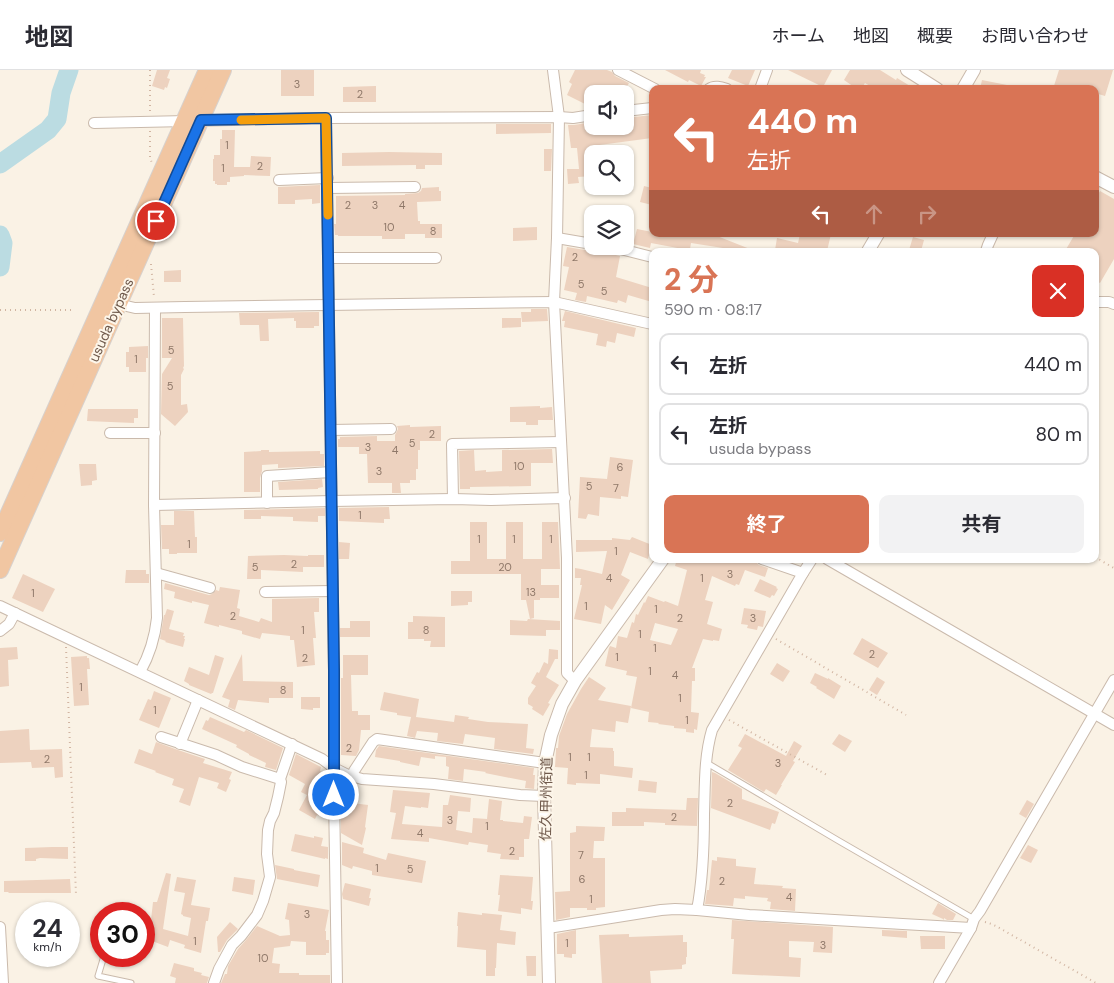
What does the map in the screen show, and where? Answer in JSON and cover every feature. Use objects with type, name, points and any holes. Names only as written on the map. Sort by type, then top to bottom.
[{"type":"highway","name":"usuda bypass","points":[[0,533],[207,70]]},
{"type":"highway","name":"usuda bypass","points":[[0,570],[223,70]]},
{"type":"street","points":[[552,70],[559,117],[554,302],[565,498],[567,672],[575,681]]},
{"type":"street","points":[[618,70],[649,86]]},
{"type":"street","points":[[761,85],[767,70]]},
{"type":"street","points":[[907,70],[931,85]]},
{"type":"street","points":[[965,85],[974,70]]},
{"type":"street","points":[[634,110],[649,108]]},
{"type":"street","points":[[94,123],[326,118],[573,118],[584,116]]},
{"type":"street","points":[[326,118],[337,983]]},
{"type":"street","points":[[1099,179],[1114,187]]},
{"type":"street","points":[[279,180],[415,187]]},
{"type":"street","points":[[870,248],[876,237]]},
{"type":"street","points":[[557,238],[584,243]]},
{"type":"street","points":[[634,252],[649,256]]},
{"type":"street","points":[[329,258],[436,258]]},
{"type":"street","points":[[118,304],[135,308],[155,308],[554,302],[649,323]]},
{"type":"street","points":[[1099,302],[1114,304]]},
{"type":"street","points":[[140,672],[146,662],[156,632],[157,618],[154,505],[155,308]]},
{"type":"street","points":[[330,430],[391,429]]},
{"type":"street","points":[[110,433],[155,433]]},
{"type":"street","points":[[452,499],[452,444],[561,442]]},
{"type":"street","points":[[267,502],[267,476],[331,472]]},
{"type":"street","points":[[154,505],[565,498]]},
{"type":"street","name":"佐久甲州街道","points":[[549,983],[544,796],[545,763],[551,735],[562,704],[575,681],[660,563]]},
{"type":"street","points":[[774,563],[803,573]]},
{"type":"street","points":[[697,910],[700,898],[704,842],[706,763],[708,743],[712,730],[809,563]]},
{"type":"street","points":[[835,563],[1114,725]]},
{"type":"street","points":[[156,573],[210,588]]},
{"type":"street","points":[[265,592],[333,591]]},
{"type":"street","points":[[0,606],[292,744],[322,759],[334,768],[353,776],[362,779],[434,784],[520,795],[544,796]]},
{"type":"street","points":[[0,631],[10,624],[15,613]]},
{"type":"street","points":[[939,983],[1114,680]]},
{"type":"street","points":[[180,744],[198,700]]},
{"type":"street","points":[[161,737],[280,779]]},
{"type":"street","points":[[353,776],[354,771],[373,742],[377,740],[545,763]]},
{"type":"street","points":[[214,983],[232,945],[251,923],[263,900],[270,877],[267,854],[268,830],[278,797],[280,779],[292,744]]},
{"type":"street","points":[[548,928],[675,909],[749,915],[973,923]]},
{"type":"street","points":[[0,927],[3,983]]},
{"type":"lane","points":[[706,763],[973,923]]},
{"type":"lane","points":[[101,967],[98,976],[131,983]]},
{"type":"path","points":[[151,264],[155,308]]},
{"type":"path","points":[[0,310],[73,310]]},
{"type":"path","points":[[1099,560],[1114,568]]},
{"type":"path","points":[[767,634],[906,716]]},
{"type":"path","points":[[66,638],[76,895]]},
{"type":"path","points":[[720,715],[827,775]]},
{"type":"path","points":[[973,923],[989,922],[1096,983]]},
{"type":"building","points":[[157,70],[170,70],[167,78],[170,79],[167,88],[165,87],[164,90],[152,86]]},
{"type":"building","points":[[281,70],[314,70],[314,96],[281,96]]},
{"type":"building","points":[[575,70],[607,70],[629,83],[628,85],[584,85],[584,104],[567,95],[572,84],[569,82]]},
{"type":"building","points":[[665,70],[701,70],[700,73],[706,77],[702,85],[689,80],[688,82]]},
{"type":"building","points":[[732,70],[755,70],[748,85],[728,78]]},
{"type":"building","points":[[788,70],[832,70],[824,85],[819,85]]},
{"type":"building","points":[[850,70],[880,70],[908,85],[868,85],[865,83],[864,85],[851,85],[844,80]]},
{"type":"building","points":[[1059,70],[1113,70],[1105,96],[1099,94],[1099,85],[1054,85]]},
{"type":"building","points":[[982,80],[1007,85],[981,85]]},
{"type":"building","points":[[376,86],[376,102],[343,102],[343,87]]},
{"type":"building","points":[[649,115],[649,138],[600,145],[584,145],[584,177],[578,177],[579,183],[568,184],[567,169],[579,169],[577,148],[571,148],[568,125],[584,123],[584,135],[634,135],[634,117]]},
{"type":"building","points":[[496,124],[551,124],[551,133],[496,134]]},
{"type":"building","points":[[222,130],[235,130],[234,167],[250,167],[251,156],[271,157],[270,176],[244,175],[230,177],[230,182],[227,182],[227,185],[215,184],[215,181],[213,181],[213,159],[214,155],[220,155]]},
{"type":"building","points":[[544,149],[552,149],[551,171],[544,171]]},
{"type":"building","points":[[342,153],[442,153],[442,165],[425,165],[425,169],[416,169],[416,165],[342,166]]},
{"type":"building","points":[[320,185],[320,203],[312,204],[312,199],[295,200],[295,204],[278,204],[278,187]]},
{"type":"building","points":[[644,186],[649,187],[649,204],[640,202]]},
{"type":"building","points":[[439,187],[441,201],[417,202],[418,221],[420,221],[420,224],[442,224],[442,238],[425,238],[425,234],[405,234],[405,239],[382,239],[382,236],[335,235],[336,196],[405,195],[418,193],[422,188]]},
{"type":"building","points":[[1100,191],[1114,199],[1114,259],[1100,283],[1099,248],[1067,248],[1073,237],[1099,237]]},
{"type":"building","points":[[537,227],[537,240],[513,241],[513,228]]},
{"type":"building","points":[[637,229],[649,231],[649,237],[720,237],[747,248],[723,248],[691,243],[690,248],[677,248],[651,243],[650,248],[634,244]]},
{"type":"building","points":[[799,237],[830,237],[828,248],[775,248],[777,238],[798,243]]},
{"type":"building","points":[[913,237],[924,240],[922,248],[910,248]]},
{"type":"building","points":[[567,247],[584,250],[584,255],[620,256],[616,277],[649,287],[649,301],[628,295],[626,303],[618,300],[617,303],[587,296],[586,302],[575,300],[577,293],[564,290],[569,267],[563,266]]},
{"type":"building","points":[[181,270],[181,282],[164,282],[164,271]]},
{"type":"building","points":[[531,309],[547,309],[548,321],[522,322],[521,312],[531,312]]},
{"type":"building","points":[[565,311],[636,328],[634,337],[617,333],[615,343],[607,341],[606,347],[596,345],[598,334],[564,327],[565,321],[562,321]]},
{"type":"building","points":[[319,312],[319,326],[314,326],[314,328],[296,328],[294,318],[268,319],[269,341],[260,341],[259,325],[240,325],[239,313]]},
{"type":"building","points":[[162,318],[183,318],[184,369],[181,375],[181,405],[187,404],[188,412],[175,426],[161,414],[162,374],[172,358],[162,358]]},
{"type":"building","points":[[502,318],[521,318],[521,327],[502,328]]},
{"type":"building","points":[[148,346],[146,372],[129,372],[129,367],[126,367],[126,352],[129,352],[129,347]]},
{"type":"building","points":[[540,406],[540,408],[552,407],[553,420],[538,420],[538,425],[526,425],[526,422],[510,422],[510,407]]},
{"type":"building","points":[[88,409],[138,409],[138,418],[134,418],[134,423],[87,421]]},
{"type":"building","points":[[410,425],[410,427],[441,426],[441,441],[420,441],[416,480],[410,480],[410,483],[400,483],[401,493],[392,493],[392,483],[368,483],[367,454],[359,454],[359,447],[338,447],[338,439],[340,437],[377,436],[377,441],[395,441],[397,426]]},
{"type":"building","points":[[552,449],[553,463],[531,463],[531,486],[470,487],[470,489],[460,489],[459,451],[474,450],[475,471],[486,470],[486,472],[502,471],[502,450]]},
{"type":"building","points":[[269,450],[269,452],[320,451],[320,454],[324,454],[324,466],[278,468],[278,464],[262,465],[260,492],[244,492],[244,452]]},
{"type":"building","points":[[610,457],[633,460],[628,497],[621,496],[621,499],[600,497],[599,516],[588,514],[586,519],[578,518],[580,477],[607,479]]},
{"type":"building","points":[[79,464],[96,464],[97,480],[92,481],[92,485],[81,486]]},
{"type":"building","points":[[322,479],[323,487],[318,489],[279,490],[278,482]]},
{"type":"building","points":[[389,507],[390,519],[384,519],[384,523],[339,521],[339,508]]},
{"type":"building","points":[[325,508],[325,516],[318,516],[318,522],[293,521],[293,517],[261,516],[261,519],[244,519],[244,510]]},
{"type":"building","points":[[174,511],[194,511],[197,553],[169,554],[169,549],[162,549],[161,525],[174,525]]},
{"type":"building","points":[[470,522],[487,522],[487,559],[506,559],[506,522],[523,522],[523,559],[542,559],[542,522],[558,522],[560,569],[541,569],[541,585],[559,585],[559,598],[540,598],[540,600],[534,600],[534,618],[530,619],[526,600],[521,600],[521,574],[451,574],[451,561],[470,561]]},
{"type":"building","points":[[632,537],[649,544],[649,556],[648,559],[630,552],[621,575],[630,580],[612,610],[605,605],[601,624],[574,619],[582,585],[580,585],[581,578],[575,578],[575,568],[602,574],[607,551],[576,552],[576,540],[612,540],[612,538],[630,540]]},
{"type":"building","points":[[339,542],[350,543],[349,559],[339,559]]},
{"type":"building","points":[[324,555],[324,567],[303,567],[303,572],[261,570],[261,579],[247,579],[248,556]]},
{"type":"building","points":[[676,563],[757,563],[768,568],[765,577],[745,570],[739,585],[736,584],[735,586],[712,576],[705,600],[713,602],[707,624],[722,629],[719,641],[703,639],[692,668],[695,668],[695,681],[692,681],[691,712],[699,713],[697,730],[694,729],[694,733],[686,732],[686,729],[674,728],[674,726],[648,722],[649,712],[631,708],[637,677],[626,675],[627,671],[605,666],[610,646],[616,648],[618,636],[627,638],[636,614],[638,615],[648,596],[678,606],[687,570],[675,566]],"holes":[[[655,623],[678,629],[671,645],[650,640]]]},
{"type":"building","points":[[126,570],[146,570],[146,574],[149,574],[149,583],[125,583]]},
{"type":"building","points":[[23,574],[55,589],[43,612],[12,598]]},
{"type":"building","points":[[760,579],[777,587],[778,589],[774,596],[772,595],[770,598],[754,591]]},
{"type":"building","points":[[165,583],[209,595],[216,590],[219,591],[220,587],[240,590],[237,608],[240,609],[239,616],[259,622],[261,618],[272,622],[272,599],[319,598],[319,612],[314,612],[316,638],[313,638],[315,665],[297,667],[294,640],[290,640],[290,636],[262,633],[260,639],[242,634],[242,631],[204,623],[209,605],[174,598],[175,592],[164,589]]},
{"type":"building","points":[[451,591],[472,591],[472,602],[468,602],[468,605],[451,606]]},
{"type":"building","points":[[744,608],[766,611],[763,627],[758,626],[757,630],[747,628],[748,625],[741,624]]},
{"type":"building","points":[[167,609],[174,611],[169,629],[184,633],[183,647],[160,639],[164,615]]},
{"type":"building","points":[[413,616],[445,617],[445,647],[430,647],[431,641],[424,641],[424,639],[408,639],[408,622],[413,622]]},
{"type":"building","points":[[528,619],[560,621],[560,630],[546,630],[546,636],[510,635],[510,620],[527,621]]},
{"type":"building","points":[[350,621],[370,621],[370,637],[340,637],[340,628],[350,628]]},
{"type":"building","points":[[862,638],[888,653],[878,668],[853,654]]},
{"type":"building","points":[[17,647],[18,659],[8,660],[9,686],[0,687],[0,648]]},
{"type":"building","points":[[549,649],[558,650],[558,659],[555,659],[546,677],[559,685],[548,703],[550,704],[543,716],[532,709],[533,707],[528,704],[528,698],[536,686],[531,683],[537,672],[539,673],[544,662],[548,664]]},
{"type":"building","points":[[242,654],[243,681],[293,682],[293,698],[269,698],[269,703],[238,700],[235,710],[228,707],[230,700],[222,697]]},
{"type":"building","points":[[215,655],[224,658],[213,693],[211,694],[189,685],[184,681],[189,667],[209,675]]},
{"type":"building","points":[[343,655],[368,655],[368,675],[351,675],[352,711],[358,711],[358,715],[370,715],[370,730],[361,730],[359,750],[356,756],[341,755],[341,678],[343,678]]},
{"type":"building","points":[[87,656],[90,669],[87,669],[89,705],[74,706],[71,657]]},
{"type":"building","points":[[777,663],[790,671],[783,682],[770,674]]},
{"type":"building","points":[[815,673],[841,686],[834,699],[810,683]]},
{"type":"building","points":[[589,677],[606,688],[598,700],[631,706],[628,723],[616,721],[615,732],[592,729],[590,747],[613,748],[614,766],[633,768],[632,778],[600,774],[600,784],[567,784],[568,768],[555,767],[556,748],[558,748],[559,736],[567,714]]},
{"type":"building","points":[[877,677],[885,682],[877,695],[869,690]]},
{"type":"building","points":[[154,691],[171,698],[159,728],[139,720],[148,699],[151,700]]},
{"type":"building","points":[[384,692],[419,699],[416,717],[454,722],[455,715],[488,722],[528,724],[526,748],[534,749],[533,754],[494,749],[495,738],[465,734],[463,744],[437,741],[438,733],[417,731],[415,738],[407,736],[411,717],[380,710]]},
{"type":"building","points":[[301,697],[320,697],[320,708],[313,708],[313,710],[301,709]]},
{"type":"building","points":[[210,717],[244,732],[246,730],[283,748],[276,770],[265,767],[266,763],[236,747],[237,745],[202,729],[206,720],[208,721]]},
{"type":"building","points":[[29,729],[30,750],[62,749],[63,777],[55,778],[54,767],[32,768],[31,762],[0,763],[0,731]]},
{"type":"building","points":[[745,734],[786,756],[794,741],[802,746],[776,795],[766,789],[764,792],[728,770],[742,748],[738,746]]},
{"type":"building","points":[[839,734],[852,741],[845,752],[832,744]]},
{"type":"building","points":[[156,742],[205,759],[203,763],[232,772],[226,792],[217,788],[219,783],[199,777],[190,806],[179,802],[184,789],[172,785],[174,779],[134,763],[139,749],[152,754]]},
{"type":"building","points":[[379,746],[534,768],[534,789],[525,788],[526,781],[464,769],[463,781],[448,779],[449,767],[446,766],[446,757],[435,756],[435,759],[421,757],[419,766],[375,757]]},
{"type":"building","points":[[296,754],[321,767],[321,771],[314,783],[327,790],[327,803],[320,816],[317,815],[315,819],[299,810],[307,795],[301,792],[305,784],[289,775]]},
{"type":"building","points":[[712,772],[742,789],[742,799],[779,812],[775,824],[772,823],[770,830],[711,808]]},
{"type":"building","points":[[639,780],[657,782],[656,793],[638,791]]},
{"type":"building","points":[[341,784],[354,785],[352,803],[368,805],[362,845],[341,833]]},
{"type":"building","points":[[393,790],[430,793],[428,808],[405,806],[402,824],[442,827],[443,805],[448,805],[450,795],[471,798],[470,812],[458,811],[456,830],[472,833],[473,818],[487,819],[489,799],[502,801],[500,820],[523,823],[524,816],[532,817],[529,839],[524,839],[524,857],[519,857],[519,860],[500,859],[501,854],[487,852],[488,845],[469,842],[468,845],[429,838],[429,842],[391,839],[396,813],[390,812]]},
{"type":"building","points":[[687,798],[698,798],[697,826],[644,822],[644,826],[612,826],[612,812],[626,812],[626,808],[686,810]]},
{"type":"building","points":[[1027,800],[1034,804],[1026,818],[1019,814]]},
{"type":"building","points":[[576,826],[605,827],[604,841],[594,841],[593,858],[605,858],[605,907],[596,908],[596,910],[570,908],[570,917],[556,920],[555,892],[570,891],[570,833],[576,832]]},
{"type":"building","points":[[295,834],[323,838],[321,846],[328,847],[328,859],[291,851]]},
{"type":"building","points":[[342,842],[364,848],[363,853],[386,860],[388,853],[426,861],[422,883],[372,875],[372,871],[353,866],[352,869],[342,865]]},
{"type":"building","points":[[1028,845],[1038,850],[1031,863],[1020,858]]},
{"type":"building","points":[[68,847],[68,859],[40,858],[36,859],[36,861],[25,861],[25,848]]},
{"type":"building","points":[[717,857],[736,859],[736,866],[756,868],[754,884],[796,889],[795,911],[770,909],[771,902],[767,901],[768,898],[745,896],[745,899],[734,898],[733,906],[705,904],[707,890],[709,890],[712,860],[717,861]]},
{"type":"building","points":[[275,865],[320,875],[318,887],[277,879]]},
{"type":"building","points":[[166,873],[171,874],[163,929],[188,936],[191,918],[181,914],[185,893],[174,891],[177,877],[196,880],[191,905],[210,908],[201,953],[184,948],[185,945],[170,940],[168,947],[155,942],[155,902],[157,902]]},
{"type":"building","points":[[500,875],[533,877],[532,910],[521,908],[521,914],[498,911]]},
{"type":"building","points":[[234,877],[255,880],[253,895],[232,891]]},
{"type":"building","points":[[70,879],[71,893],[4,892],[4,881]]},
{"type":"building","points":[[345,883],[371,889],[369,906],[343,899],[342,894]]},
{"type":"building","points":[[288,903],[329,910],[325,931],[326,940],[329,940],[329,953],[326,953],[326,955],[306,955],[306,942],[291,941],[290,946],[274,948],[272,963],[280,964],[279,973],[330,975],[330,983],[221,983],[238,949],[257,926],[280,936],[290,935],[289,920],[285,919]]},
{"type":"building","points":[[938,903],[956,914],[953,920],[944,918],[944,920],[932,914]]},
{"type":"building","points":[[458,912],[502,915],[500,930],[516,932],[515,945],[497,943],[495,976],[486,976],[486,950],[457,947]]},
{"type":"building","points":[[732,920],[833,927],[832,953],[813,952],[814,942],[789,941],[789,957],[801,958],[800,977],[732,974],[734,939],[731,939]]},
{"type":"building","points":[[230,922],[238,929],[227,940],[220,952],[218,952],[217,937]]},
{"type":"building","points":[[576,930],[576,954],[572,954],[572,958],[564,957],[564,954],[557,954],[557,934]]},
{"type":"building","points":[[882,930],[907,931],[907,938],[882,936]]},
{"type":"building","points":[[629,934],[629,937],[683,935],[683,942],[687,942],[686,964],[682,965],[682,969],[650,971],[651,983],[602,983],[599,935]]},
{"type":"building","points":[[920,936],[945,936],[945,949],[921,949]]},
{"type":"building","points":[[526,956],[536,956],[536,976],[527,976]]},
{"type":"building","points":[[174,963],[194,968],[194,971],[209,977],[207,983],[175,983],[176,978],[170,976]]},
{"type":"waterway","points":[[0,164],[48,130],[57,119],[61,93],[69,70]]},
{"type":"waterway","points":[[0,235],[3,243],[0,267]]},
{"type":"slow traffic","points":[[241,120],[326,118],[328,215]]},
{"type":"route","points":[[156,221],[201,120],[326,118],[334,795]]}]
